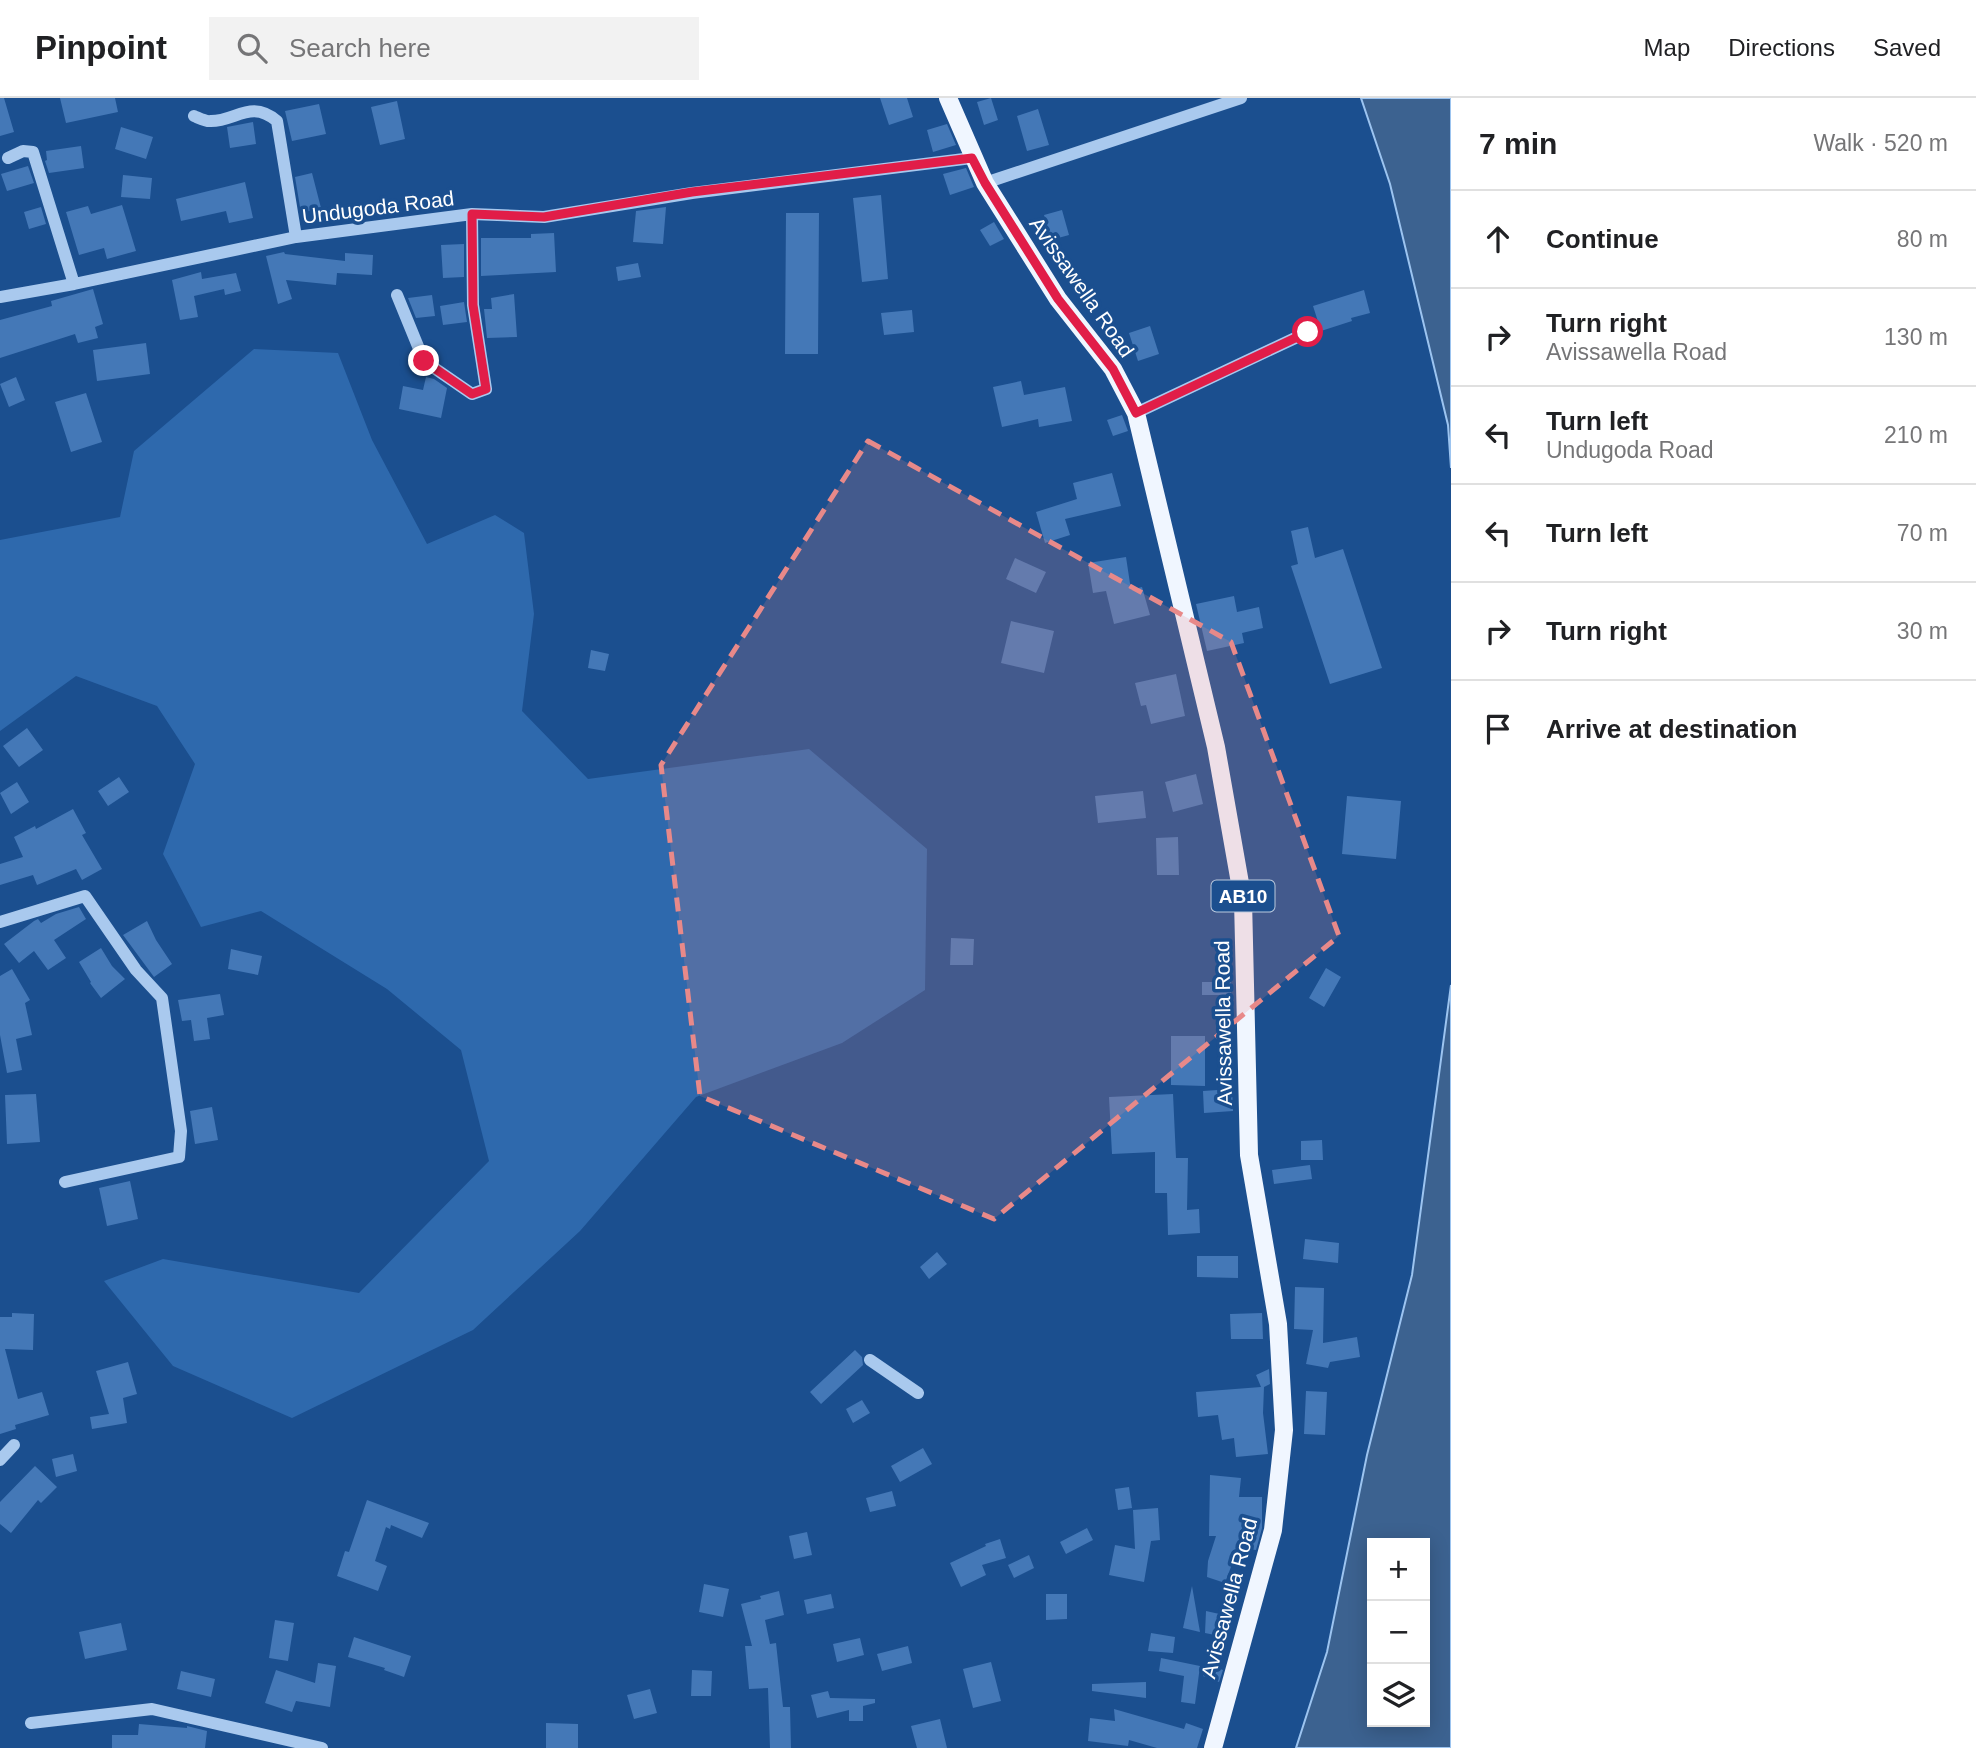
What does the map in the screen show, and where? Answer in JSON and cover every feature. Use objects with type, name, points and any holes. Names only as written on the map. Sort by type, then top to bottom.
[{"type":"main road","name":"Avissawella Road","points":[[948,98],[985,183],[1058,299],[1113,369],[1136,413],[1216,747],[1243,900],[1249,1155],[1278,1324],[1284,1430],[1273,1530],[1213,1748]]},
{"type":"street","points":[[985,183],[1241,98]]},
{"type":"street","points":[[194,116],[210,122],[244,112],[267,113],[277,121],[296,237]]},
{"type":"street","points":[[8,158],[23,151],[33,152],[74,284]]},
{"type":"street","name":"Undugoda Road","points":[[0,297],[296,237],[472,214],[544,217],[692,192],[972,158]]},
{"type":"street","points":[[397,295],[424,361],[472,394],[486,389],[473,305],[472,214]]},
{"type":"street","points":[[1136,413],[1308,332]]},
{"type":"street","points":[[0,922],[85,896],[136,970],[162,998],[181,1131],[179,1157],[65,1182]]},
{"type":"street","points":[[870,1360],[918,1393]]},
{"type":"street","points":[[0,1460],[14,1445]]},
{"type":"street","points":[[31,1723],[152,1709],[322,1748]]},
{"type":"highlighted area","points":[[868,441],[1231,642],[1339,936],[994,1219],[700,1096],[661,765]]},
{"type":"shaded area","points":[[1361,98],[1451,98],[1451,468],[1448,425],[1390,184]]},
{"type":"shaded area","points":[[254,349],[338,353],[372,440],[427,544],[495,515],[524,533],[534,614],[522,711],[588,779],[809,749],[927,849],[925,990],[842,1043],[696,1097],[580,1231],[473,1330],[292,1418],[173,1366],[104,1281],[163,1259],[359,1293],[489,1161],[461,1050],[387,989],[261,911],[201,927],[163,854],[195,764],[157,706],[76,676],[0,731],[0,540],[120,517],[134,451]]},
{"type":"shaded area","points":[[1451,985],[1451,1748],[1296,1748],[1327,1652],[1367,1455],[1412,1275]]},
{"type":"building","points":[[0,98],[4,98],[14,132],[0,136]]},
{"type":"building","points":[[60,98],[115,98],[118,112],[66,123]]},
{"type":"building","points":[[880,98],[907,98],[913,117],[889,125]]},
{"type":"building","points":[[991,98],[998,120],[984,125],[977,102]]},
{"type":"building","points":[[397,101],[405,139],[380,145],[371,107]]},
{"type":"building","points":[[319,104],[326,134],[292,141],[285,111]]},
{"type":"building","points":[[1038,109],[1049,145],[1027,151],[1017,116]]},
{"type":"building","points":[[253,122],[256,144],[230,148],[227,127]]},
{"type":"building","points":[[947,124],[956,145],[933,152],[927,130]]},
{"type":"building","points":[[121,127],[153,137],[146,159],[115,149]]},
{"type":"building","points":[[81,146],[84,168],[49,173],[45,161],[46,151]]},
{"type":"building","points":[[28,166],[34,183],[7,191],[1,174]]},
{"type":"building","points":[[966,168],[974,187],[950,195],[943,174]]},
{"type":"building","points":[[312,173],[321,208],[301,213],[295,177]]},
{"type":"building","points":[[123,175],[152,178],[150,199],[121,197]]},
{"type":"building","points":[[245,182],[253,218],[229,223],[226,211],[181,221],[176,199]]},
{"type":"building","points":[[881,195],[888,279],[862,282],[853,198]]},
{"type":"building","points":[[122,205],[136,251],[107,259],[104,248],[79,255],[66,212],[88,206],[91,214]]},
{"type":"building","points":[[41,207],[46,224],[29,229],[24,212]]},
{"type":"building","points":[[666,207],[663,244],[633,242],[636,211]]},
{"type":"building","points":[[1062,210],[1069,235],[1051,240],[1044,215]]},
{"type":"building","points":[[786,213],[819,213],[818,354],[785,354]]},
{"type":"building","points":[[994,222],[1004,239],[990,246],[980,230]]},
{"type":"building","points":[[554,233],[556,272],[481,276],[481,238],[531,238],[531,234]]},
{"type":"building","points":[[464,244],[464,277],[443,278],[441,245]]},
{"type":"building","points":[[284,252],[345,261],[345,253],[373,255],[372,275],[337,273],[336,285],[286,280],[292,299],[278,304],[266,256]]},
{"type":"building","points":[[638,263],[641,277],[618,281],[616,267]]},
{"type":"building","points":[[201,272],[202,279],[236,273],[241,291],[225,295],[224,289],[194,296],[198,317],[180,320],[172,280]]},
{"type":"building","points":[[93,289],[103,324],[95,327],[98,338],[78,343],[75,334],[0,358],[0,320],[52,306],[51,301]]},
{"type":"building","points":[[1364,290],[1370,313],[1321,331],[1313,306]]},
{"type":"building","points":[[514,294],[517,337],[487,338],[484,309],[492,309],[491,298]]},
{"type":"building","points":[[432,295],[435,316],[416,318],[408,298]]},
{"type":"building","points":[[464,302],[467,322],[443,325],[440,306]]},
{"type":"building","points":[[912,310],[914,332],[884,335],[881,313]]},
{"type":"building","points":[[1150,326],[1159,354],[1138,361],[1129,333]]},
{"type":"building","points":[[146,343],[150,374],[97,381],[93,350]]},
{"type":"building","points":[[16,377],[25,400],[9,407],[0,384]]},
{"type":"building","points":[[426,377],[447,388],[441,418],[399,409],[403,386],[423,390]]},
{"type":"building","points":[[1021,381],[1024,395],[1065,387],[1072,421],[1039,427],[1038,419],[1002,427],[993,387]]},
{"type":"building","points":[[86,393],[102,442],[71,452],[55,402]]},
{"type":"building","points":[[1122,415],[1128,431],[1113,436],[1107,420]]},
{"type":"building","points":[[1112,473],[1121,506],[1065,519],[1070,535],[1045,543],[1036,512],[1077,499],[1073,483]]},
{"type":"building","points":[[1308,527],[1315,558],[1343,549],[1382,668],[1330,684],[1291,566],[1298,564],[1291,531]]},
{"type":"building","points":[[1126,557],[1131,590],[1142,587],[1150,615],[1114,624],[1106,591],[1093,593],[1088,563]]},
{"type":"building","points":[[1015,558],[1046,572],[1036,593],[1006,579]]},
{"type":"building","points":[[1234,596],[1237,612],[1259,607],[1263,628],[1242,633],[1244,643],[1207,651],[1196,604]]},
{"type":"building","points":[[1011,621],[1054,631],[1044,673],[1001,663]]},
{"type":"building","points":[[591,650],[609,654],[605,671],[588,668]]},
{"type":"building","points":[[1176,674],[1185,716],[1151,724],[1146,705],[1141,706],[1135,683]]},
{"type":"building","points":[[27,728],[43,750],[19,767],[3,746]]},
{"type":"building","points":[[1196,774],[1203,804],[1173,812],[1165,782]]},
{"type":"building","points":[[119,777],[129,792],[108,806],[98,791]]},
{"type":"building","points":[[17,782],[29,802],[11,814],[0,793]]},
{"type":"building","points":[[1143,791],[1146,818],[1098,823],[1095,796]]},
{"type":"building","points":[[1347,796],[1401,801],[1396,859],[1342,854]]},
{"type":"building","points":[[73,809],[86,833],[82,835],[102,869],[82,880],[76,869],[37,885],[33,875],[0,885],[0,864],[23,857],[14,837],[35,826],[36,829]]},
{"type":"building","points":[[1178,837],[1179,875],[1157,875],[1156,838]]},
{"type":"building","points":[[79,907],[86,919],[54,940],[66,958],[48,970],[34,951],[19,963],[4,944],[38,919],[41,923],[56,914]]},
{"type":"building","points":[[147,921],[172,964],[154,977],[123,935]]},
{"type":"building","points":[[951,938],[974,939],[973,965],[950,965]]},
{"type":"building","points":[[101,948],[112,966],[125,979],[101,998],[79,962]]},
{"type":"building","points":[[231,949],[262,956],[258,975],[228,969]]},
{"type":"building","points":[[1326,968],[1341,977],[1324,1007],[1309,998]]},
{"type":"building","points":[[12,969],[30,1000],[25,1003],[32,1035],[16,1039],[22,1070],[7,1073],[0,1035],[0,976]]},
{"type":"building","points":[[1202,982],[1231,982],[1231,995],[1202,995]]},
{"type":"building","points":[[220,994],[224,1015],[207,1018],[210,1039],[194,1041],[191,1020],[182,1021],[178,1000]]},
{"type":"building","points":[[1171,1036],[1205,1036],[1205,1086],[1171,1085]]},
{"type":"building","points":[[1232,1089],[1233,1111],[1204,1113],[1203,1091]]},
{"type":"building","points":[[36,1094],[40,1142],[7,1144],[5,1095]]},
{"type":"building","points":[[1173,1094],[1176,1158],[1188,1158],[1187,1210],[1199,1209],[1200,1233],[1168,1235],[1167,1193],[1155,1193],[1155,1152],[1112,1154],[1109,1097]]},
{"type":"building","points":[[212,1107],[218,1140],[195,1144],[190,1111]]},
{"type":"building","points":[[1322,1140],[1323,1160],[1301,1160],[1301,1141]]},
{"type":"building","points":[[1310,1165],[1312,1179],[1274,1184],[1272,1170]]},
{"type":"building","points":[[130,1181],[138,1219],[107,1226],[99,1188]]},
{"type":"building","points":[[1305,1239],[1339,1243],[1338,1263],[1303,1259]]},
{"type":"building","points":[[937,1252],[947,1264],[929,1279],[920,1267]]},
{"type":"building","points":[[1197,1256],[1238,1256],[1238,1278],[1197,1277]]},
{"type":"building","points":[[1295,1287],[1324,1288],[1323,1343],[1357,1337],[1360,1357],[1330,1362],[1328,1368],[1306,1364],[1313,1330],[1294,1329]]},
{"type":"building","points":[[12,1313],[34,1314],[33,1350],[5,1349],[18,1399],[42,1392],[49,1415],[15,1425],[16,1429],[0,1434],[0,1317],[12,1317]]},
{"type":"building","points":[[1262,1313],[1263,1339],[1231,1339],[1230,1314]]},
{"type":"building","points":[[855,1350],[862,1357],[863,1365],[821,1404],[810,1392]]},
{"type":"building","points":[[128,1362],[137,1394],[123,1398],[127,1423],[92,1429],[90,1417],[109,1414],[96,1371]]},
{"type":"building","points":[[1269,1369],[1270,1384],[1264,1387],[1263,1413],[1268,1454],[1236,1457],[1234,1438],[1222,1440],[1218,1415],[1198,1417],[1196,1392],[1261,1387],[1256,1375]]},
{"type":"building","points":[[1306,1391],[1327,1392],[1325,1435],[1304,1434]]},
{"type":"building","points":[[862,1400],[870,1413],[853,1423],[846,1409]]},
{"type":"building","points":[[923,1448],[932,1464],[900,1482],[891,1466]]},
{"type":"building","points":[[73,1454],[77,1471],[56,1477],[52,1459]]},
{"type":"building","points":[[35,1466],[57,1487],[41,1503],[38,1500],[11,1533],[0,1524],[0,1502]]},
{"type":"building","points":[[1210,1475],[1241,1478],[1239,1497],[1262,1497],[1262,1528],[1256,1550],[1238,1548],[1225,1583],[1207,1577],[1208,1561],[1216,1536],[1209,1536]]},
{"type":"building","points":[[1129,1487],[1132,1508],[1118,1510],[1115,1489]]},
{"type":"building","points":[[892,1491],[896,1506],[870,1512],[866,1498]]},
{"type":"building","points":[[367,1500],[429,1523],[422,1538],[391,1525],[390,1529],[386,1527],[375,1561],[387,1566],[378,1591],[337,1576],[345,1551],[349,1552]]},
{"type":"building","points":[[1158,1508],[1160,1540],[1151,1541],[1144,1582],[1109,1575],[1115,1545],[1135,1549],[1133,1510]]},
{"type":"building","points":[[1087,1528],[1093,1540],[1066,1554],[1060,1542]]},
{"type":"building","points":[[807,1532],[812,1555],[794,1559],[789,1536]]},
{"type":"building","points":[[1000,1539],[1006,1558],[982,1565],[986,1575],[961,1587],[950,1563]]},
{"type":"building","points":[[1029,1555],[1034,1568],[1014,1578],[1008,1565]]},
{"type":"building","points":[[704,1584],[729,1589],[723,1617],[699,1612]]},
{"type":"building","points":[[1192,1586],[1200,1632],[1183,1628]]},
{"type":"building","points":[[779,1591],[784,1615],[765,1620],[770,1644],[776,1643],[783,1707],[790,1707],[791,1748],[770,1748],[768,1688],[749,1689],[745,1646],[752,1646],[741,1604]]},
{"type":"building","points":[[831,1594],[834,1608],[807,1614],[804,1600]]},
{"type":"building","points":[[1046,1594],[1067,1594],[1067,1619],[1046,1620]]},
{"type":"building","points":[[1206,1611],[1224,1615],[1220,1636],[1205,1633]]},
{"type":"building","points":[[275,1620],[294,1623],[288,1661],[269,1658]]},
{"type":"building","points":[[121,1623],[127,1650],[85,1659],[79,1632]]},
{"type":"building","points":[[1151,1633],[1175,1637],[1173,1653],[1148,1651]]},
{"type":"building","points":[[354,1637],[411,1656],[404,1677],[348,1657]]},
{"type":"building","points":[[860,1638],[864,1655],[837,1662],[833,1644]]},
{"type":"building","points":[[908,1646],[912,1663],[882,1671],[877,1654]]},
{"type":"building","points":[[1161,1658],[1200,1666],[1195,1704],[1181,1702],[1184,1676],[1159,1671]]},
{"type":"building","points":[[991,1662],[1001,1701],[973,1708],[963,1669]]},
{"type":"building","points":[[318,1663],[336,1666],[330,1707],[296,1701],[292,1712],[265,1703],[276,1670],[315,1683]]},
{"type":"building","points":[[1207,1664],[1223,1670],[1219,1682],[1203,1676]]},
{"type":"building","points":[[692,1670],[712,1671],[711,1696],[691,1696]]},
{"type":"building","points":[[181,1671],[215,1679],[211,1697],[177,1689]]},
{"type":"building","points":[[1146,1682],[1146,1698],[1092,1691],[1092,1684]]},
{"type":"building","points":[[650,1689],[657,1713],[634,1719],[627,1695]]},
{"type":"building","points":[[828,1691],[830,1698],[875,1699],[875,1703],[863,1706],[863,1721],[849,1721],[849,1710],[817,1718],[811,1695]]},
{"type":"building","points":[[1114,1709],[1184,1729],[1186,1723],[1203,1729],[1197,1748],[1157,1748],[1129,1740],[1128,1746],[1088,1741],[1090,1718],[1115,1721]]},
{"type":"building","points":[[940,1719],[947,1748],[917,1748],[911,1726]]},
{"type":"building","points":[[546,1723],[578,1724],[578,1748],[546,1748]]},
{"type":"building","points":[[139,1724],[187,1726],[207,1731],[205,1748],[112,1748],[112,1735],[138,1735]]},
{"type":"route","points":[[424,361],[472,394],[486,389],[473,305],[472,214],[544,217],[692,192],[972,158],[1058,299],[1113,369],[1136,413],[1308,332]]}]
